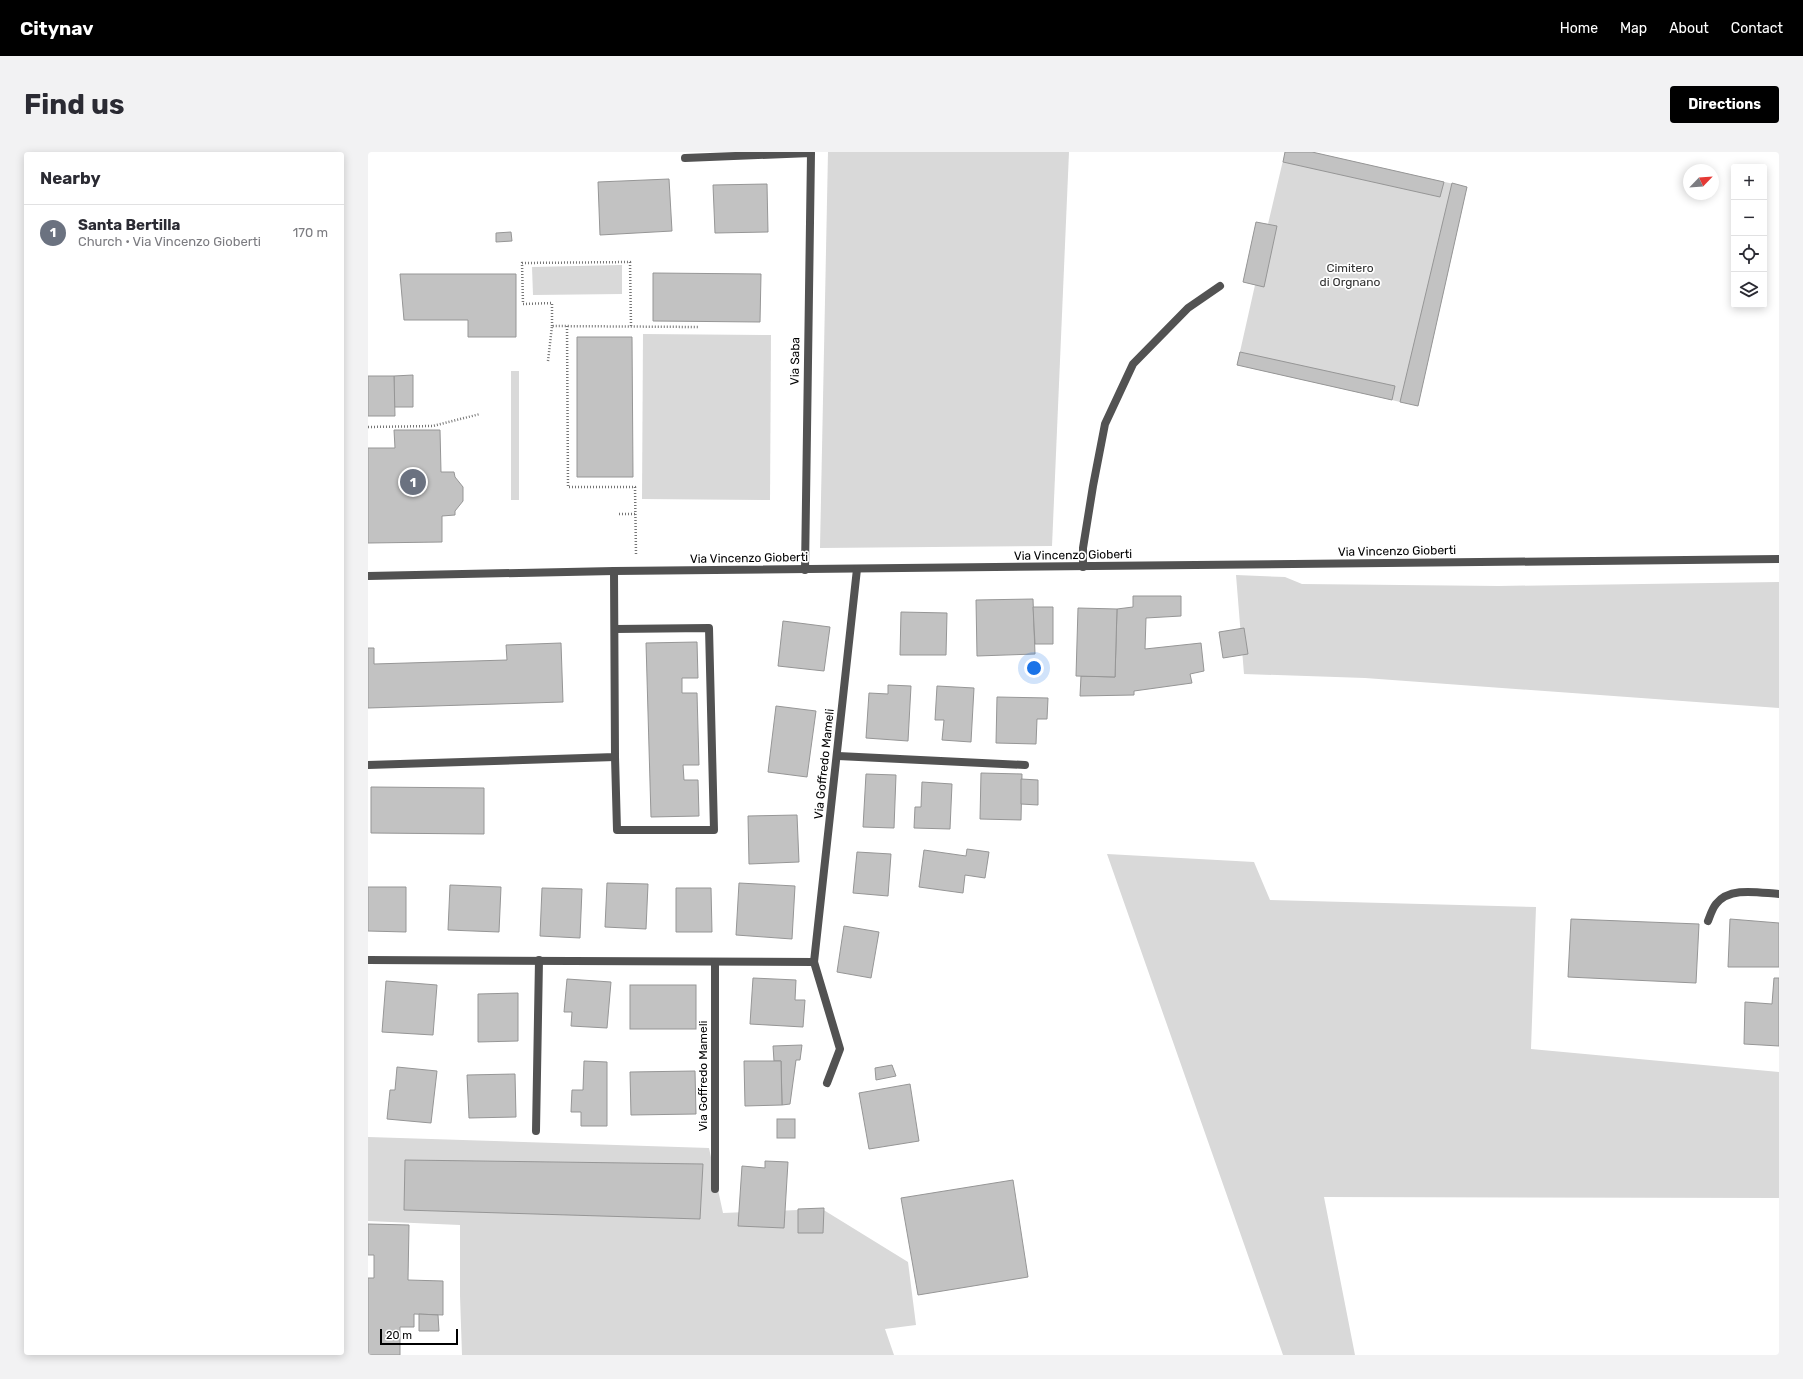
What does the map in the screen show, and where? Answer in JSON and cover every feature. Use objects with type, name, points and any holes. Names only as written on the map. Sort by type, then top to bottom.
[{"type":"street","name":"Via Saba","points":[[685,158],[811,153],[804,570]]},
{"type":"street","points":[[1084,567],[1083,548],[1105,424],[1133,364],[1188,308],[1220,286]]},
{"type":"street","name":"Via Vincenzo Gioberti","points":[[368,576],[614,571],[1779,559]]},
{"type":"street","name":"Via Goffredo Mameli","points":[[827,1083],[840,1049],[814,962],[838,756],[857,569]]},
{"type":"street","points":[[614,571],[617,830],[714,830],[709,628],[615,628]]},
{"type":"street","points":[[838,756],[1025,765]]},
{"type":"street","points":[[368,765],[615,757]]},
{"type":"street","points":[[1708,921],[1716,904],[1725,897],[1741,892],[1779,894]]},
{"type":"street","points":[[368,960],[814,962]]},
{"type":"street","points":[[536,1131],[539,960]]},
{"type":"street","name":"Via Goffredo Mameli","points":[[715,962],[715,1189]]},
{"type":"path","points":[[548,361],[552,326],[552,304],[523,304],[522,263],[630,262],[631,326]]},
{"type":"path","points":[[552,326],[698,327]]},
{"type":"path","points":[[567,326],[568,487],[635,487],[636,554]]},
{"type":"path","points":[[368,427],[433,426],[480,414]]},
{"type":"path","points":[[619,514],[636,514]]},
{"type":"green space","points":[[828,152],[1069,152],[1052,546],[820,548]]},
{"type":"green space","name":"Cimitero di Orgnano","points":[[1285,152],[1312,152],[1467,187],[1418,406],[1237,365],[1255,285],[1243,282],[1256,222],[1268,224]]},
{"type":"green space","points":[[622,265],[622,294],[533,295],[532,267]]},
{"type":"green space","points":[[643,334],[771,335],[770,500],[642,499]]},
{"type":"green space","points":[[511,371],[519,371],[519,500],[511,500]]},
{"type":"green space","points":[[1236,575],[1285,577],[1302,584],[1499,586],[1779,582],[1779,708],[1365,678],[1244,674]]},
{"type":"green space","points":[[1107,854],[1254,862],[1270,900],[1536,907],[1531,1049],[1779,1072],[1779,1198],[1324,1197],[1355,1355],[1283,1355]]},
{"type":"green space","points":[[368,1137],[709,1148],[723,1213],[822,1209],[908,1262],[916,1325],[885,1329],[894,1355],[462,1355],[460,1225],[368,1221]]},
{"type":"building","points":[[1285,152],[1312,152],[1444,182],[1440,197],[1283,162]]},
{"type":"building","points":[[669,179],[672,231],[600,235],[598,182]]},
{"type":"building","points":[[1452,183],[1467,187],[1418,406],[1400,402]]},
{"type":"building","points":[[767,184],[768,232],[715,233],[713,185]]},
{"type":"building","points":[[1256,222],[1277,226],[1264,287],[1243,282]]},
{"type":"building","points":[[511,232],[512,241],[496,242],[496,233]]},
{"type":"building","points":[[653,273],[761,274],[760,322],[653,321]]},
{"type":"building","points":[[400,274],[516,274],[516,337],[468,337],[468,320],[404,320]]},
{"type":"building","points":[[577,337],[632,337],[633,477],[577,477]]},
{"type":"building","points":[[1240,352],[1395,386],[1392,400],[1237,365]]},
{"type":"building","points":[[413,375],[413,407],[394,407],[394,376]]},
{"type":"building","points":[[368,376],[394,376],[395,416],[368,416]]},
{"type":"building","points":[[394,430],[440,430],[441,472],[454,472],[455,477],[463,487],[463,501],[455,511],[455,515],[442,516],[442,542],[368,543],[368,448],[395,448]]},
{"type":"building","points":[[1133,596],[1181,596],[1181,616],[1146,618],[1145,649],[1201,643],[1204,671],[1190,674],[1192,683],[1134,691],[1134,695],[1080,696],[1081,676],[1115,677],[1117,609],[1133,607]]},
{"type":"building","points":[[1033,599],[1035,654],[977,656],[976,600]]},
{"type":"building","points":[[1033,607],[1053,607],[1053,644],[1035,644]]},
{"type":"building","points":[[1078,608],[1117,609],[1115,677],[1076,676]]},
{"type":"building","points":[[901,612],[947,613],[946,655],[900,655]]},
{"type":"building","points":[[783,621],[830,627],[824,671],[778,666]]},
{"type":"building","points":[[1244,628],[1248,654],[1223,658],[1219,632]]},
{"type":"building","points":[[697,642],[698,678],[682,678],[682,693],[697,693],[699,765],[683,765],[684,780],[698,780],[699,816],[651,817],[646,643]]},
{"type":"building","points":[[561,643],[563,702],[368,708],[368,648],[374,648],[374,664],[507,660],[506,645]]},
{"type":"building","points":[[888,685],[911,686],[908,741],[866,738],[869,693],[888,694]]},
{"type":"building","points":[[937,686],[974,688],[971,742],[942,740],[944,720],[935,720]]},
{"type":"building","points":[[997,697],[1048,698],[1047,719],[1037,719],[1036,744],[996,743]]},
{"type":"building","points":[[776,706],[816,711],[807,777],[768,772]]},
{"type":"building","points":[[981,773],[1022,774],[1021,820],[980,819]]},
{"type":"building","points":[[866,774],[896,775],[894,828],[863,827]]},
{"type":"building","points":[[1021,779],[1038,780],[1038,805],[1021,804]]},
{"type":"building","points":[[922,782],[952,784],[950,829],[914,828],[915,807],[921,807]]},
{"type":"building","points":[[371,787],[484,788],[484,834],[371,833]]},
{"type":"building","points":[[797,815],[799,862],[749,864],[748,816]]},
{"type":"building","points":[[967,849],[989,852],[985,878],[965,875],[963,893],[919,887],[924,850],[966,856]]},
{"type":"building","points":[[857,852],[891,854],[888,896],[853,893]]},
{"type":"building","points":[[607,883],[648,884],[646,929],[605,927]]},
{"type":"building","points":[[739,883],[795,886],[792,939],[736,935]]},
{"type":"building","points":[[450,885],[501,887],[499,932],[448,930]]},
{"type":"building","points":[[368,887],[406,887],[406,932],[368,931]]},
{"type":"building","points":[[542,888],[582,889],[580,938],[540,936]]},
{"type":"building","points":[[676,888],[711,888],[712,932],[676,932]]},
{"type":"building","points":[[1571,919],[1699,924],[1696,983],[1568,977]]},
{"type":"building","points":[[1730,919],[1779,923],[1779,967],[1728,967]]},
{"type":"building","points":[[844,926],[879,932],[871,978],[837,972]]},
{"type":"building","points":[[753,978],[796,980],[795,1000],[805,1000],[803,1027],[750,1024]]},
{"type":"building","points":[[1774,978],[1779,978],[1779,1046],[1744,1044],[1745,1002],[1772,1004]]},
{"type":"building","points":[[567,979],[611,982],[607,1028],[571,1026],[572,1012],[564,1012]]},
{"type":"building","points":[[386,981],[437,985],[433,1035],[382,1032]]},
{"type":"building","points":[[630,985],[696,985],[696,1029],[630,1029]]},
{"type":"building","points":[[518,993],[518,1041],[478,1042],[478,994]]},
{"type":"building","points":[[802,1045],[800,1060],[796,1060],[790,1104],[782,1105],[781,1061],[774,1061],[773,1046]]},
{"type":"building","points":[[584,1061],[607,1062],[607,1126],[581,1126],[581,1112],[571,1112],[572,1090],[583,1090]]},
{"type":"building","points":[[744,1061],[781,1061],[782,1105],[745,1106]]},
{"type":"building","points":[[892,1065],[896,1076],[876,1080],[875,1068]]},
{"type":"building","points":[[397,1067],[437,1071],[431,1123],[387,1119],[390,1090],[395,1090]]},
{"type":"building","points":[[695,1071],[696,1114],[631,1115],[630,1072]]},
{"type":"building","points":[[515,1074],[516,1117],[469,1118],[467,1075]]},
{"type":"building","points":[[910,1084],[919,1141],[869,1149],[859,1093]]},
{"type":"building","points":[[777,1119],[795,1119],[795,1138],[777,1138]]},
{"type":"building","points":[[405,1160],[703,1164],[700,1219],[404,1210]]},
{"type":"building","points":[[765,1161],[788,1162],[784,1228],[738,1226],[742,1166],[765,1168]]},
{"type":"building","points":[[1013,1180],[1028,1277],[918,1295],[901,1198]]},
{"type":"building","points":[[824,1208],[823,1233],[798,1233],[798,1209]]},
{"type":"building","points":[[368,1224],[409,1225],[408,1280],[443,1281],[443,1315],[414,1314],[414,1327],[400,1327],[400,1355],[368,1355],[368,1278],[374,1278],[374,1255],[368,1255]]},
{"type":"building","points":[[419,1314],[438,1315],[439,1331],[419,1331]]},
{"type":"place","name":"Santa Bertilla","points":[[413,482]]}]
